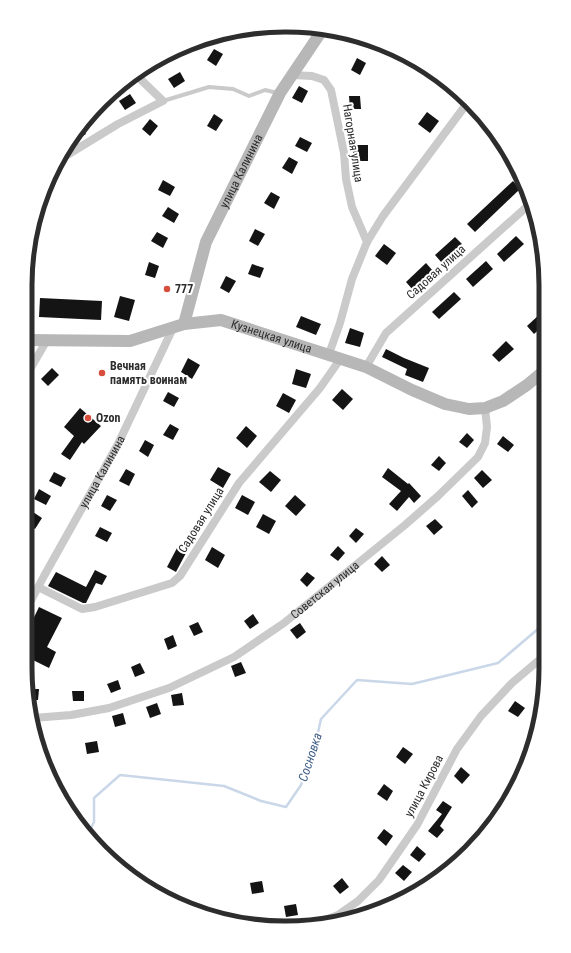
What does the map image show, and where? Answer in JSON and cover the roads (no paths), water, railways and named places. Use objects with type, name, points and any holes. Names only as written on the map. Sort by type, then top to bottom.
[{"type":"main road","name":"улица Калинина","points":[[178,326],[206,242],[280,93],[320,34]]},
{"type":"main road","name":"Кузнецкая улица","points":[[32,340],[130,341],[178,326],[222,320],[366,367],[412,390],[445,404],[469,409],[485,408]]},
{"type":"main road","points":[[485,408],[503,401],[539,375]]},
{"type":"street","name":"Нагорная улица","points":[[292,75],[312,76],[324,80],[332,90],[344,153],[346,179],[352,208],[367,242]]},
{"type":"street","points":[[69,154],[118,124],[163,101],[140,78]]},
{"type":"street","points":[[329,354],[352,280],[367,242],[383,216],[465,106]]},
{"type":"street","name":"Садовая улица","points":[[366,367],[386,333],[527,207]]},
{"type":"street","name":"улица Калинина","points":[[32,599],[118,444],[178,326]]},
{"type":"street","points":[[32,366],[47,340]]},
{"type":"street","name":"Садовая улица","points":[[38,587],[82,608],[95,607],[172,583],[180,576],[239,483],[320,388],[341,358]]},
{"type":"street","name":"Советская улица","points":[[37,718],[71,715],[110,708],[169,688],[234,657],[284,623],[405,525],[438,496],[478,457],[485,443],[487,427],[485,408]]},
{"type":"street","name":"улица Кирова","points":[[336,916],[358,902],[379,880],[417,825],[457,749],[481,716],[512,683],[539,660]]},
{"type":"lane","points":[[163,101],[209,87],[232,89],[249,96],[265,90],[280,93]]},
{"type":"waterway","name":"Сосновка","points":[[90,829],[94,822],[94,798],[120,775],[224,786],[261,801],[286,807],[301,785],[314,750],[321,719],[357,680],[412,684],[498,663],[539,628]]},
{"type":"place","name":"777","points":[[167,289]]},
{"type":"place","name":"Вечная память воинам","points":[[102,373]]},
{"type":"place","name":"Ozon","points":[[88,418]]}]
